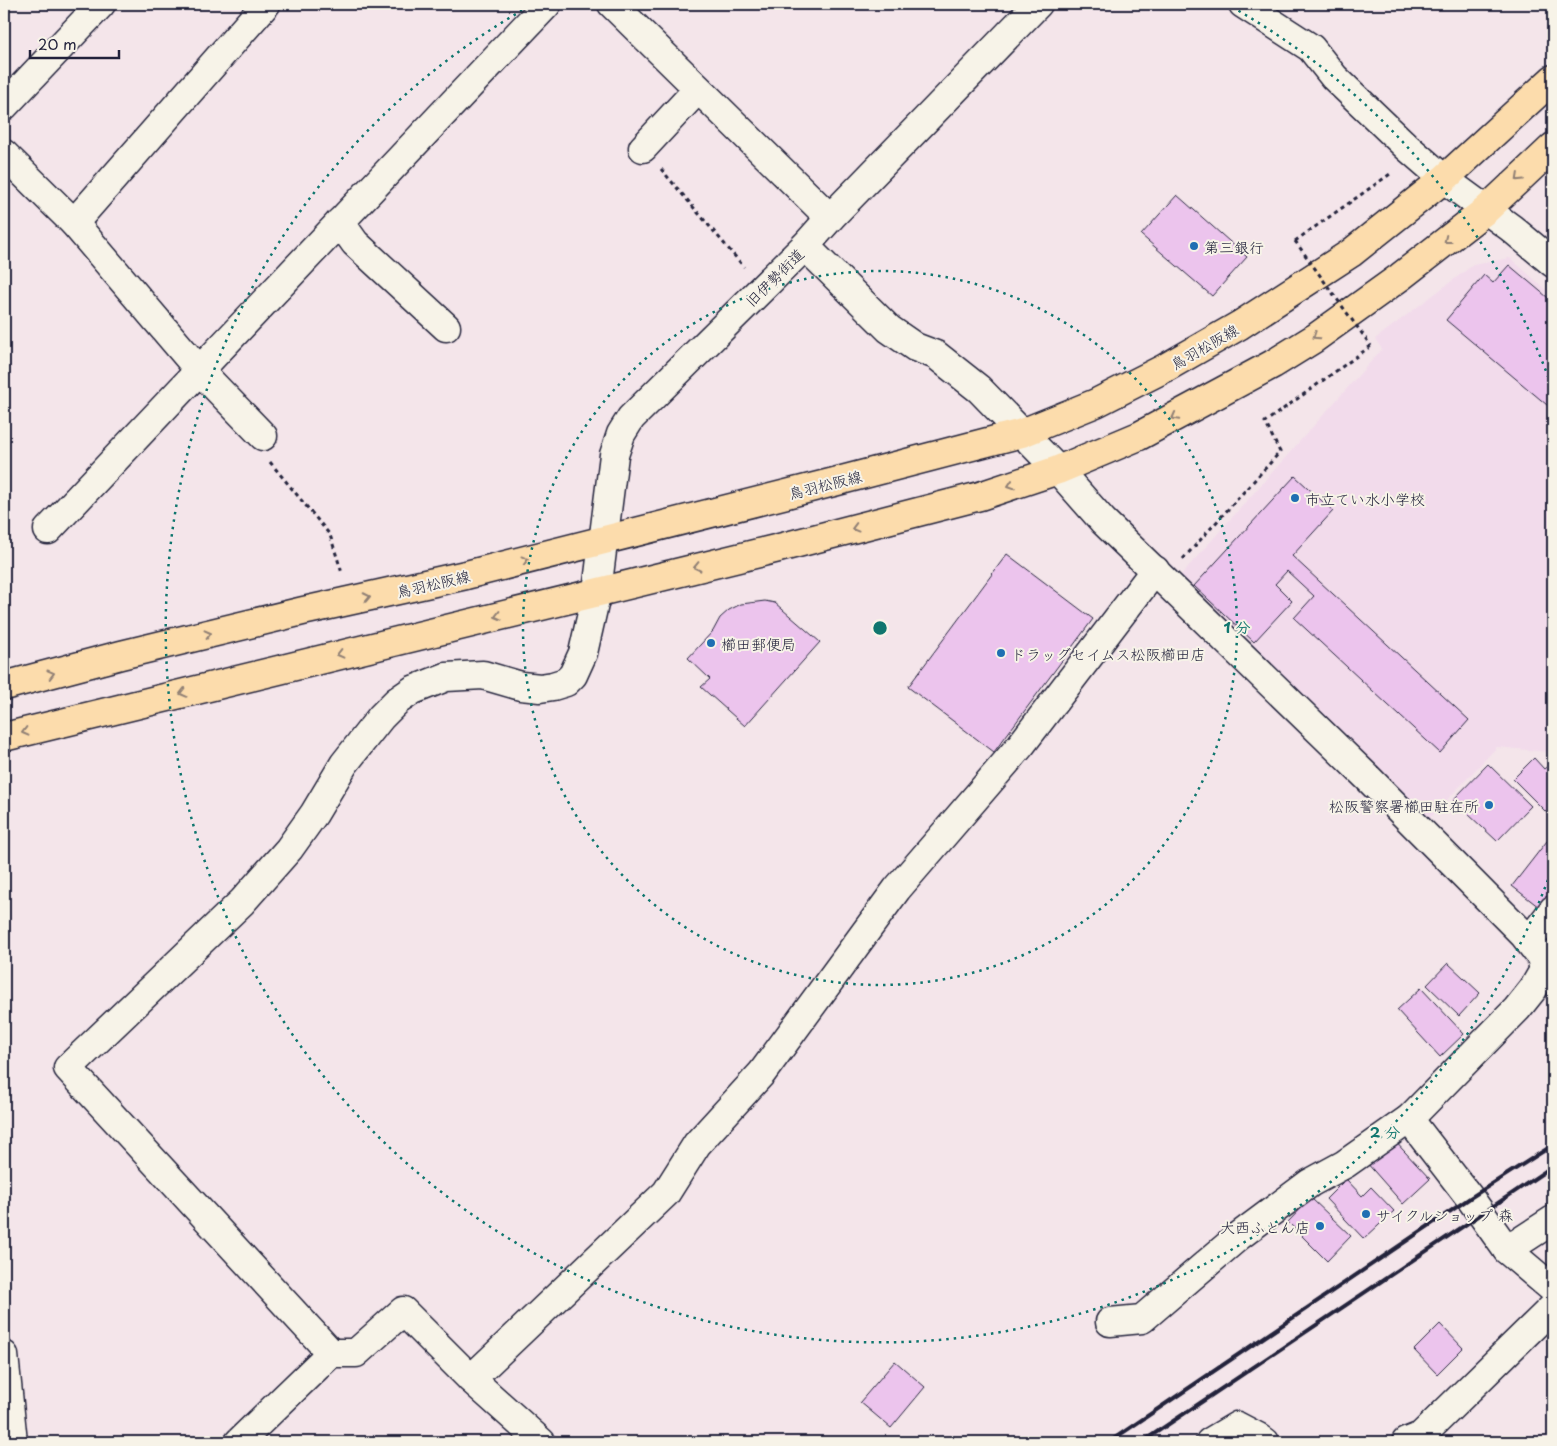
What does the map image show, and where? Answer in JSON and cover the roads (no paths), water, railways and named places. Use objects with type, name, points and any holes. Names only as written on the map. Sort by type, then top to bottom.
[{"type":"main road","name":"鳥羽松阪線","points":[[4,686],[121,655],[303,611],[466,575],[1022,433],[1096,403],[1165,368],[1240,325],[1351,253],[1444,178],[1553,79]]},
{"type":"main road","points":[[4,737],[775,549],[980,496],[1058,470],[1139,436],[1273,364],[1315,338],[1400,277],[1486,210],[1553,147]]},
{"type":"street","points":[[4,106],[101,4]]},
{"type":"street","points":[[74,223],[266,4]]},
{"type":"street","points":[[48,530],[547,4]]},
{"type":"street","points":[[612,4],[830,218]]},
{"type":"street","name":"旧伊勢街道","points":[[331,1353],[68,1068],[242,902],[289,849],[314,814],[344,764],[381,717],[397,701],[413,690],[446,677],[483,675],[521,686],[540,688],[566,682],[576,670],[583,653],[597,592],[614,456],[621,434],[632,418],[763,289],[1038,4]]},
{"type":"street","points":[[1243,4],[1311,48],[1334,77],[1407,147],[1444,178],[1511,228],[1553,264]]},
{"type":"street","points":[[642,148],[698,89]]},
{"type":"street","points":[[4,154],[74,223],[199,370],[263,436]]},
{"type":"street","points":[[340,222],[355,243],[446,327]]},
{"type":"street","points":[[805,246],[889,329],[915,346],[936,355],[979,389],[1058,470],[1103,521],[1374,784],[1529,942],[1541,956],[1549,973],[1409,1119],[1345,1164],[1310,1183],[1247,1230],[1142,1319],[1110,1322]]},
{"type":"street","points":[[471,1379],[666,1193],[697,1144],[762,1073],[897,889],[1021,745],[1155,570]]},
{"type":"street","points":[[1529,942],[1553,910]]},
{"type":"street","points":[[1409,1119],[1470,1198],[1507,1250],[1553,1289]]},
{"type":"street","points":[[1507,1250],[1553,1220]]},
{"type":"street","points":[[1406,1442],[1421,1436],[1553,1307]]},
{"type":"street","points":[[239,1442],[331,1353],[356,1353],[403,1311],[471,1379],[541,1442]]},
{"type":"street","points":[[4,1355],[16,1436]]},
{"type":"street","points":[[1210,1442],[1237,1426],[1265,1442]]},
{"type":"railway","points":[[1109,1442],[1470,1198],[1553,1145]]},
{"type":"railway","points":[[1142,1442],[1553,1166]]},
{"type":"place","name":"第三銀行","points":[[1194,246]]},
{"type":"place","name":"市立てい水小学校","points":[[1295,498]]},
{"type":"place","name":"櫛田郵便局","points":[[711,643]]},
{"type":"place","name":"ドラッグセイムス松阪櫛田店","points":[[1001,653]]},
{"type":"place","name":"松阪警察署櫛田駐在所","points":[[1489,805]]},
{"type":"place","name":"サイクルショップ 森","points":[[1366,1214]]},
{"type":"place","name":"大西ふとん店","points":[[1320,1226]]}]
